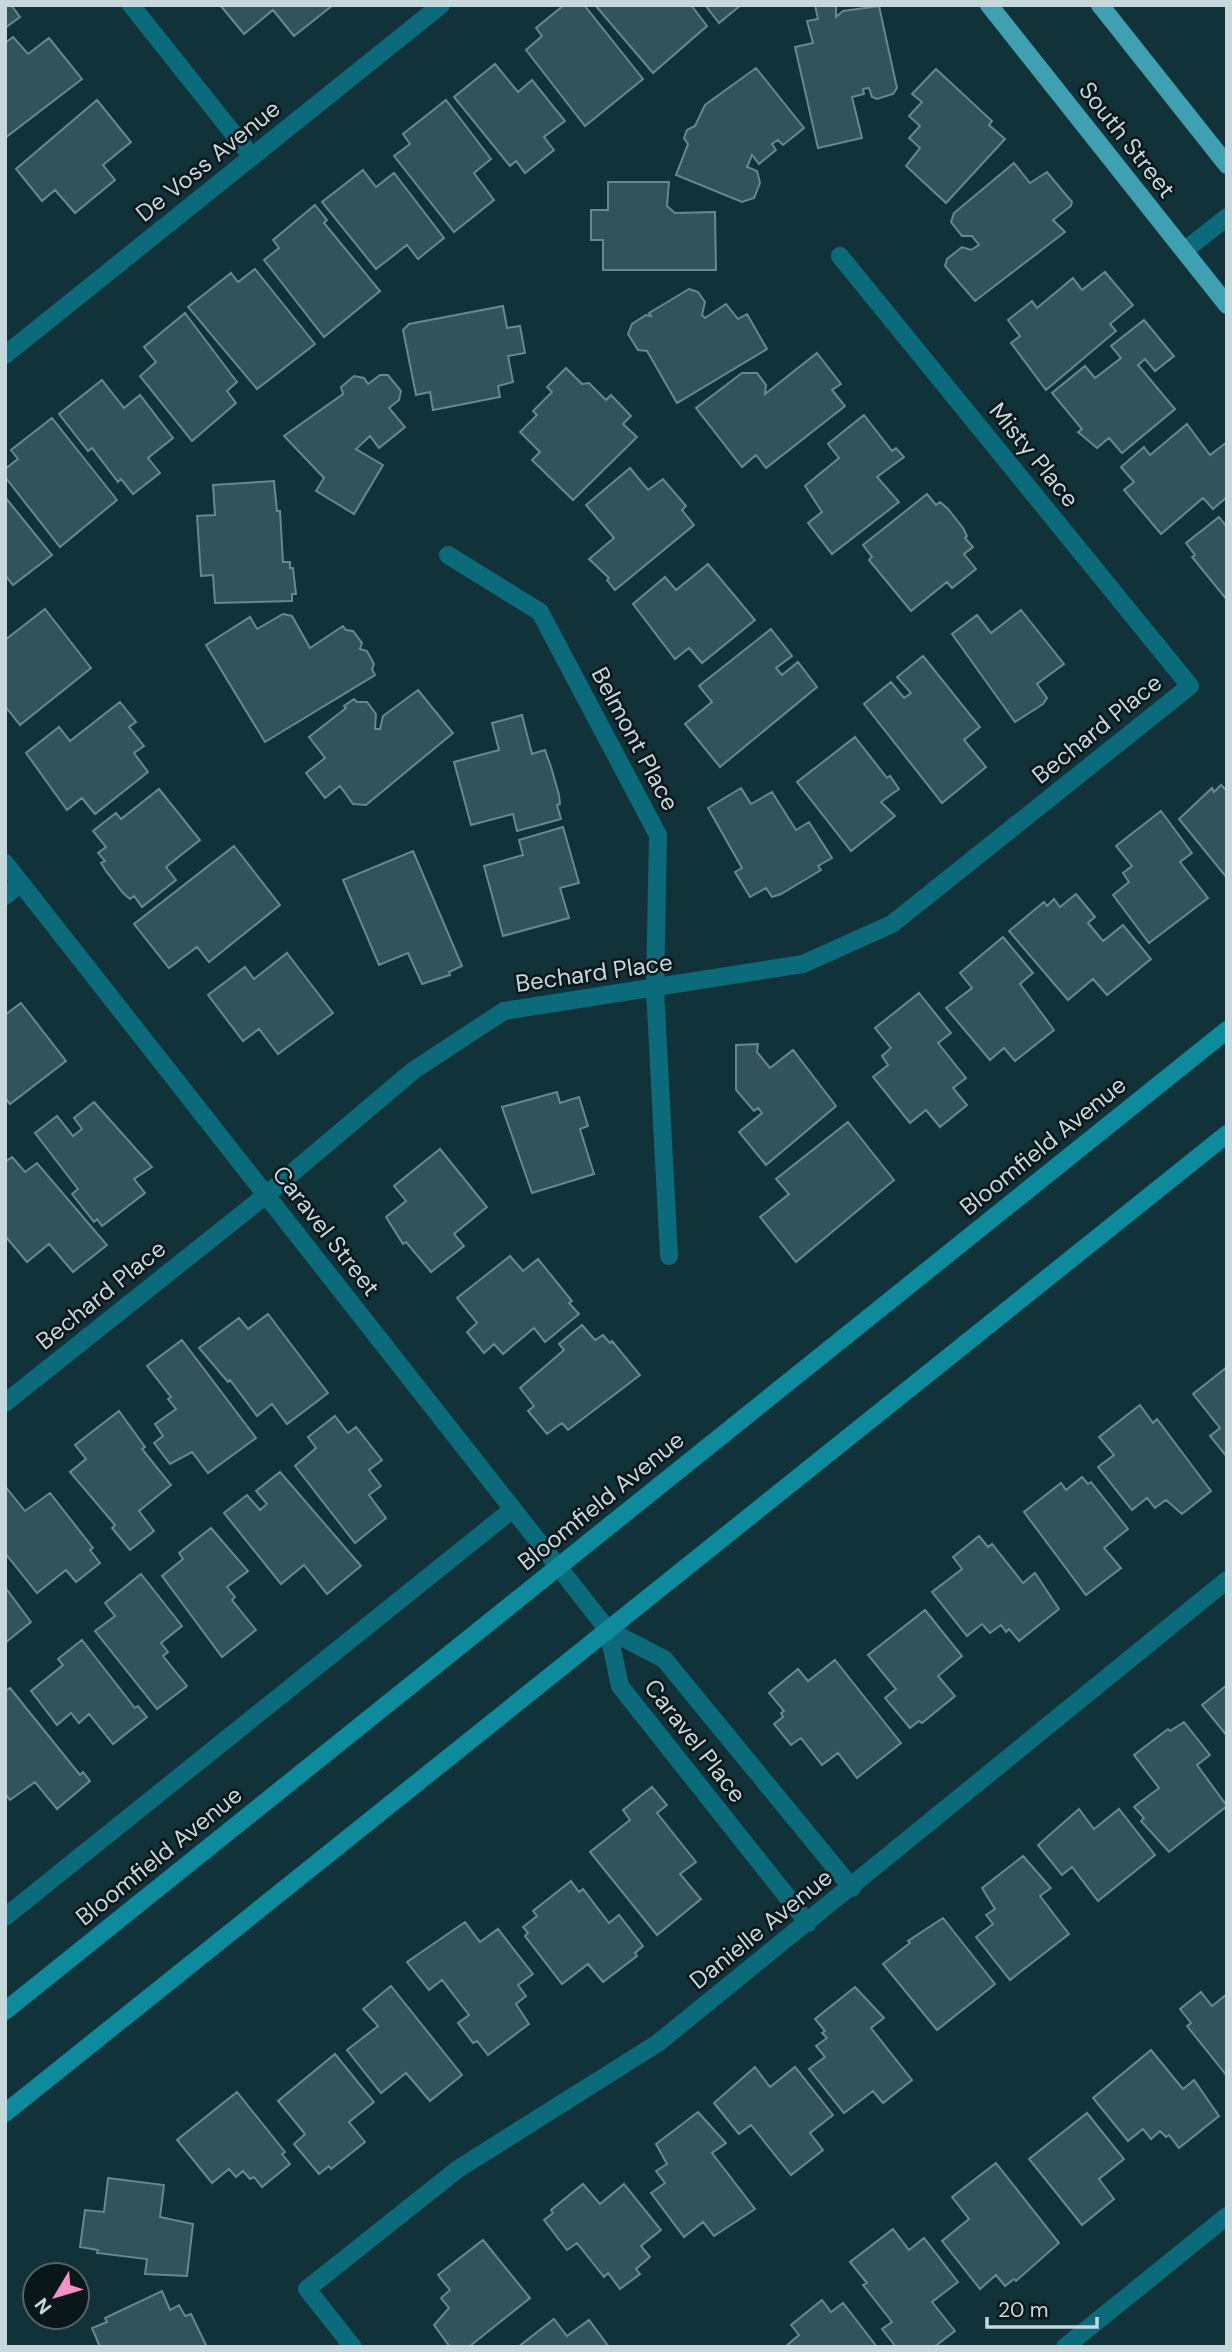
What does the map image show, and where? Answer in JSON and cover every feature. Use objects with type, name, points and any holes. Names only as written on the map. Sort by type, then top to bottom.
[{"type":"main road","name":"South Street","points":[[989,5],[1227,305]]},
{"type":"main road","points":[[1100,5],[1227,165]]},
{"type":"street","points":[[131,5],[251,157]]},
{"type":"street","name":"De Voss Avenue","points":[[5,355],[441,5]]},
{"type":"street","points":[[1184,251],[1227,217]]},
{"type":"street","name":"Misty Place","points":[[839,256],[1190,686]]},
{"type":"street","name":"Belmont Place","points":[[448,555],[540,612],[658,835],[655,989],[669,1256]]},
{"type":"street","name":"Bechard Place","points":[[5,1402],[266,1195],[414,1070],[504,1011],[803,964],[892,924],[1190,686]]},
{"type":"street","name":"Caravel Street","points":[[5,863],[608,1630]]},
{"type":"street","points":[[5,896],[21,883]]},
{"type":"street","name":"Bloomfield Avenue","points":[[5,2011],[1227,1030]]},
{"type":"street","points":[[5,2113],[1227,1134]]},
{"type":"street","name":"Bloomfield Avenue","points":[[5,1917],[513,1508]]},
{"type":"street","name":"Danielle Avenue","points":[[353,2347],[307,2289],[458,2169],[658,2043],[852,1888],[1227,1580]]},
{"type":"street","name":"Caravel Place","points":[[608,1630],[664,1659],[852,1888]]},
{"type":"street","name":"Caravel Place","points":[[608,1630],[620,1686],[808,1923]]},
{"type":"street","points":[[1065,2347],[1227,2217]]},
{"type":"building","points":[[5,5],[11,5],[20,17],[5,28]]},
{"type":"building","points":[[220,5],[333,5],[294,36],[273,10],[244,34]]},
{"type":"building","points":[[564,5],[584,5],[643,79],[585,126],[526,50],[542,36],[536,28]]},
{"type":"building","points":[[595,5],[691,5],[707,26],[653,73]]},
{"type":"building","points":[[705,5],[741,5],[719,23]]},
{"type":"building","points":[[815,5],[836,5],[836,17],[843,11],[879,6],[897,88],[893,94],[877,99],[872,97],[869,88],[863,89],[864,94],[852,97],[862,138],[818,148],[795,47],[813,43],[807,21],[818,19]]},
{"type":"building","points":[[13,37],[28,54],[49,38],[82,79],[5,138],[5,43]]},
{"type":"building","points":[[495,64],[518,92],[532,80],[565,121],[544,137],[554,150],[525,173],[516,161],[510,166],[454,97]]},
{"type":"building","points":[[756,68],[804,128],[783,145],[778,140],[772,144],[776,150],[759,164],[752,155],[747,167],[757,171],[760,183],[754,198],[742,202],[676,175],[688,144],[684,138],[687,130],[695,126],[705,105]]},
{"type":"building","points":[[936,69],[992,121],[989,125],[1005,139],[946,203],[906,166],[920,148],[909,138],[920,126],[909,116],[922,102],[912,94]]},
{"type":"building","points":[[97,100],[131,142],[103,165],[115,180],[75,213],[55,190],[42,201],[16,169]]},
{"type":"building","points":[[446,100],[491,159],[474,173],[494,200],[454,232],[394,156],[410,144],[403,134]]},
{"type":"building","points":[[1014,163],[1030,183],[1047,172],[1072,202],[1071,206],[1053,220],[1065,232],[975,301],[945,266],[947,259],[962,247],[971,250],[979,245],[972,236],[962,236],[951,222],[954,213]]},
{"type":"building","points":[[363,170],[376,187],[394,173],[444,238],[418,259],[407,245],[376,269],[322,202]]},
{"type":"building","points":[[608,182],[669,182],[667,206],[675,213],[715,212],[716,270],[603,270],[603,240],[591,240],[591,210],[608,210]]},
{"type":"building","points":[[315,205],[327,220],[324,223],[380,291],[324,337],[264,260],[279,248],[273,240]]},
{"type":"building","points":[[255,269],[315,344],[257,389],[188,307],[231,273],[238,282]]},
{"type":"building","points":[[1105,272],[1133,305],[1110,324],[1116,331],[1046,390],[1011,343],[1020,336],[1008,320],[1032,301],[1037,308],[1073,278],[1082,290]]},
{"type":"building","points":[[689,289],[698,292],[705,302],[702,315],[705,318],[726,304],[738,319],[747,314],[767,349],[677,403],[647,351],[638,350],[628,334],[632,324],[646,315],[651,316],[649,313]]},
{"type":"building","points":[[503,306],[507,328],[520,326],[525,353],[508,356],[513,382],[498,386],[500,397],[433,410],[430,392],[416,395],[403,330],[409,324]]},
{"type":"building","points":[[185,313],[237,382],[227,391],[236,403],[192,441],[140,376],[156,362],[144,347]]},
{"type":"building","points":[[1144,320],[1174,356],[1155,371],[1145,359],[1138,365],[1175,409],[1122,453],[1109,438],[1097,448],[1078,432],[1082,429],[1052,393],[1085,366],[1095,378],[1121,358],[1111,346]]},
{"type":"building","points":[[817,353],[841,384],[832,390],[845,406],[766,468],[756,455],[742,467],[696,408],[742,373],[757,373],[766,385],[765,394]]},
{"type":"building","points":[[566,368],[582,384],[589,383],[606,400],[611,395],[631,416],[623,424],[637,437],[573,500],[532,460],[540,452],[520,432],[537,415],[533,411],[552,392],[547,387]]},
{"type":"building","points":[[380,375],[388,375],[401,391],[399,400],[389,408],[405,427],[379,448],[370,436],[356,449],[383,465],[354,514],[316,491],[324,478],[284,436],[343,394],[341,387],[354,376],[364,378],[368,384]]},
{"type":"building","points":[[102,380],[124,408],[140,395],[173,438],[148,458],[160,473],[133,494],[121,479],[118,482],[92,448],[88,451],[59,414]]},
{"type":"building","points":[[864,415],[892,451],[896,448],[904,457],[877,477],[899,502],[832,554],[808,523],[822,512],[805,486],[839,458],[828,444]]},
{"type":"building","points":[[52,418],[117,500],[60,547],[5,477],[5,469],[18,459],[11,450]]},
{"type":"building","points":[[1187,424],[1210,455],[1227,442],[1227,497],[1213,509],[1203,498],[1161,534],[1124,490],[1134,482],[1121,467],[1144,447],[1150,455]]},
{"type":"building","points":[[630,468],[648,490],[663,479],[686,506],[682,510],[694,525],[615,590],[607,580],[609,578],[589,559],[614,538],[586,505]]},
{"type":"building","points":[[274,481],[277,511],[280,511],[283,562],[290,562],[290,568],[293,568],[296,594],[292,594],[292,601],[215,603],[213,575],[201,576],[197,516],[215,515],[213,485]]},
{"type":"building","points":[[927,494],[936,505],[940,502],[948,509],[963,528],[967,536],[965,538],[973,547],[964,554],[976,569],[952,588],[947,582],[911,611],[869,560],[872,557],[863,545]]},
{"type":"building","points":[[5,497],[52,555],[13,585],[5,575]]},
{"type":"building","points":[[1219,517],[1227,527],[1227,600],[1192,557],[1195,555],[1186,543]]},
{"type":"building","points":[[708,564],[755,620],[702,663],[689,648],[675,659],[633,604],[665,577],[676,590]]},
{"type":"building","points":[[45,609],[91,668],[20,725],[5,706],[5,640]]},
{"type":"building","points":[[1021,610],[1064,664],[1037,684],[1047,698],[1043,704],[1015,722],[952,634],[977,615],[991,633]]},
{"type":"building","points":[[283,614],[292,616],[310,648],[343,626],[346,630],[353,631],[362,643],[360,649],[367,651],[374,664],[372,669],[375,675],[265,742],[206,645],[250,617],[257,629]]},
{"type":"building","points":[[771,629],[792,656],[776,668],[782,675],[798,662],[817,687],[720,767],[685,724],[712,702],[699,686]]},
{"type":"building","points":[[923,656],[980,727],[964,740],[986,767],[942,803],[864,704],[891,682],[904,698],[911,693],[897,677]]},
{"type":"building","points":[[418,690],[453,733],[366,805],[353,804],[340,786],[325,798],[306,773],[325,758],[309,737],[354,699],[357,702],[367,702],[376,714],[375,729],[380,729],[383,716]]},
{"type":"building","points":[[120,702],[136,722],[129,727],[144,746],[134,753],[148,772],[95,814],[82,798],[67,810],[26,753],[59,727],[70,741]]},
{"type":"building","points":[[522,715],[532,754],[545,750],[559,795],[560,804],[557,805],[561,819],[517,831],[513,814],[471,825],[454,762],[499,750],[492,723]]},
{"type":"building","points":[[855,737],[899,789],[881,802],[895,816],[851,851],[797,782]]},
{"type":"building","points":[[1221,785],[1227,791],[1227,878],[1179,819],[1212,788],[1214,792]]},
{"type":"building","points":[[741,788],[751,804],[772,792],[796,830],[809,822],[832,858],[818,866],[821,870],[781,894],[772,897],[766,888],[750,897],[735,872],[742,868],[708,808]]},
{"type":"building","points":[[159,789],[200,840],[166,867],[176,880],[142,907],[134,896],[130,899],[123,893],[106,871],[101,863],[105,861],[98,853],[106,847],[93,831],[116,813],[121,819]]},
{"type":"building","points":[[1161,811],[1192,853],[1180,862],[1208,898],[1149,943],[1113,895],[1129,882],[1123,873],[1132,866],[1116,846]]},
{"type":"building","points":[[563,827],[579,883],[560,888],[569,918],[503,936],[484,866],[523,855],[519,840]]},
{"type":"building","points":[[234,846],[280,905],[209,962],[197,947],[169,968],[134,924]]},
{"type":"building","points":[[413,851],[462,966],[449,972],[450,975],[422,984],[408,953],[379,965],[343,880]]},
{"type":"building","points":[[1076,894],[1095,917],[1088,923],[1103,941],[1123,925],[1151,959],[1107,995],[1093,979],[1068,1000],[1009,931],[1044,902],[1047,906],[1054,899],[1060,907]]},
{"type":"building","points":[[1003,937],[1033,973],[1020,984],[1054,1030],[1015,1061],[1004,1048],[990,1060],[946,1008],[972,988],[960,973]]},
{"type":"building","points":[[287,953],[333,1013],[278,1054],[259,1029],[243,1041],[208,995],[245,967],[254,979]]},
{"type":"building","points":[[919,993],[951,1033],[938,1043],[966,1078],[953,1088],[967,1105],[940,1127],[926,1110],[910,1123],[873,1077],[888,1065],[882,1056],[891,1048],[875,1028]]},
{"type":"building","points":[[21,1003],[66,1061],[10,1104],[5,1098],[5,1015]]},
{"type":"building","points":[[758,1044],[757,1052],[770,1068],[793,1050],[836,1106],[766,1165],[739,1132],[762,1113],[758,1108],[754,1111],[736,1090],[736,1045]]},
{"type":"building","points":[[557,1092],[560,1103],[579,1097],[588,1126],[580,1129],[594,1174],[532,1193],[502,1107]]},
{"type":"building","points":[[94,1102],[152,1167],[134,1179],[145,1193],[102,1226],[97,1219],[94,1222],[72,1194],[78,1189],[35,1133],[57,1116],[73,1136],[82,1129],[74,1118]]},
{"type":"building","points":[[848,1122],[894,1180],[796,1262],[760,1217],[789,1194],[776,1179]]},
{"type":"building","points":[[440,1149],[487,1207],[454,1234],[464,1246],[431,1272],[406,1242],[403,1244],[386,1217],[406,1201],[394,1186]]},
{"type":"building","points":[[12,1157],[25,1172],[37,1163],[107,1245],[73,1272],[49,1244],[27,1262],[5,1236],[5,1162]]},
{"type":"building","points":[[510,1256],[523,1271],[538,1259],[572,1301],[569,1303],[579,1314],[545,1342],[534,1328],[503,1354],[494,1344],[484,1353],[467,1332],[477,1323],[457,1298]]},
{"type":"building","points":[[268,1314],[328,1393],[287,1424],[272,1404],[257,1416],[230,1380],[228,1382],[199,1348],[239,1318],[248,1329]]},
{"type":"building","points":[[582,1325],[595,1340],[603,1335],[610,1343],[612,1341],[640,1375],[568,1430],[562,1423],[547,1434],[528,1411],[534,1406],[520,1388],[564,1350],[559,1344]]},
{"type":"building","points":[[182,1340],[256,1438],[208,1473],[192,1452],[170,1464],[154,1443],[163,1436],[155,1424],[176,1409],[168,1399],[171,1397],[147,1366]]},
{"type":"building","points":[[1227,1367],[1227,1457],[1210,1436],[1220,1428],[1193,1394]]},
{"type":"building","points":[[1140,1405],[1153,1423],[1157,1419],[1211,1491],[1182,1514],[1166,1500],[1155,1508],[1147,1498],[1132,1510],[1098,1467],[1114,1455],[1099,1437]]},
{"type":"building","points":[[119,1411],[145,1447],[142,1449],[171,1485],[139,1511],[154,1531],[130,1550],[112,1528],[115,1525],[70,1472],[86,1459],[75,1445]]},
{"type":"building","points":[[335,1416],[348,1433],[356,1427],[382,1460],[369,1470],[381,1486],[369,1495],[386,1518],[355,1543],[295,1466],[316,1448],[308,1437]]},
{"type":"building","points":[[280,1472],[361,1566],[327,1594],[304,1565],[281,1584],[224,1513],[247,1495],[260,1510],[267,1504],[256,1491]]},
{"type":"building","points":[[1082,1477],[1088,1484],[1091,1482],[1128,1529],[1104,1548],[1121,1568],[1086,1595],[1024,1512],[1061,1483],[1066,1490]]},
{"type":"building","points":[[5,1486],[25,1511],[50,1493],[93,1548],[90,1550],[100,1563],[76,1582],[66,1570],[37,1593],[5,1553]]},
{"type":"building","points":[[211,1528],[248,1571],[227,1587],[235,1597],[232,1600],[256,1630],[222,1657],[162,1576],[183,1559],[179,1553]]},
{"type":"building","points":[[979,1536],[988,1547],[992,1544],[1023,1583],[1035,1573],[1059,1609],[1019,1641],[1009,1629],[1006,1632],[1001,1625],[990,1633],[982,1624],[967,1636],[932,1592],[962,1569],[953,1557]]},
{"type":"building","points":[[141,1574],[182,1626],[161,1643],[168,1652],[163,1656],[187,1686],[157,1709],[95,1631],[115,1616],[105,1603]]},
{"type":"building","points":[[5,1587],[31,1622],[5,1643]]},
{"type":"building","points":[[925,1610],[962,1656],[938,1676],[955,1696],[922,1723],[919,1721],[910,1728],[885,1698],[896,1689],[868,1655]]},
{"type":"building","points":[[82,1640],[135,1708],[138,1706],[147,1717],[113,1744],[89,1714],[79,1723],[71,1713],[57,1725],[31,1691],[63,1665],[58,1659]]},
{"type":"building","points":[[835,1660],[901,1743],[857,1778],[838,1753],[822,1765],[801,1738],[791,1745],[774,1724],[783,1717],[781,1713],[784,1711],[769,1693],[798,1669],[808,1681]]},
{"type":"building","points":[[1227,1685],[1227,1736],[1202,1705]]},
{"type":"building","points":[[10,1688],[80,1775],[83,1772],[90,1781],[57,1809],[35,1782],[10,1800],[5,1794],[5,1691]]},
{"type":"building","points":[[1184,1722],[1210,1755],[1197,1765],[1227,1806],[1169,1852],[1141,1821],[1144,1818],[1134,1807],[1159,1788],[1134,1755],[1168,1729],[1170,1731]]},
{"type":"building","points":[[652,1787],[667,1805],[657,1813],[696,1862],[680,1874],[701,1899],[657,1935],[590,1852],[630,1820],[623,1810]]},
{"type":"building","points":[[1079,1809],[1094,1829],[1119,1809],[1155,1855],[1098,1901],[1072,1867],[1062,1875],[1038,1845]]},
{"type":"building","points":[[1023,1856],[1051,1888],[1040,1896],[1069,1934],[1010,1980],[976,1937],[993,1924],[986,1915],[995,1909],[982,1888]]},
{"type":"building","points":[[571,1881],[579,1892],[583,1889],[609,1923],[619,1915],[643,1946],[635,1953],[637,1956],[603,1982],[588,1964],[562,1984],[525,1936],[528,1933],[523,1927],[537,1916],[533,1911]]},
{"type":"building","points":[[943,1918],[995,1984],[937,2030],[883,1964],[910,1943],[908,1941]]},
{"type":"building","points":[[465,1922],[480,1942],[498,1929],[533,1974],[518,1985],[526,1996],[516,2004],[529,2024],[488,2055],[477,2041],[473,2043],[458,2023],[469,2015],[442,1980],[429,1990],[407,1962]]},
{"type":"building","points":[[391,1986],[462,2075],[430,2101],[406,2073],[381,2093],[347,2050],[378,2026],[363,2009]]},
{"type":"building","points":[[855,1987],[884,2018],[871,2028],[912,2080],[883,2103],[873,2091],[844,2113],[809,2069],[825,2057],[816,2046],[827,2038],[815,2019]]},
{"type":"building","points":[[1201,1992],[1212,2006],[1227,1994],[1227,2076],[1187,2026],[1191,2023],[1180,2009]]},
{"type":"building","points":[[1151,2050],[1183,2089],[1194,2080],[1219,2116],[1179,2148],[1169,2135],[1166,2137],[1160,2131],[1151,2139],[1143,2129],[1128,2141],[1093,2098]]},
{"type":"building","points":[[335,2054],[374,2102],[349,2122],[365,2142],[331,2169],[329,2166],[319,2174],[294,2144],[305,2134],[278,2101]]},
{"type":"building","points":[[755,2067],[770,2087],[795,2067],[833,2115],[810,2133],[823,2150],[791,2175],[751,2125],[739,2134],[714,2103]]},
{"type":"building","points":[[237,2092],[285,2152],[282,2154],[290,2164],[262,2187],[254,2177],[250,2179],[243,2171],[236,2177],[229,2169],[212,2183],[177,2140]]},
{"type":"building","points":[[698,2112],[726,2143],[712,2153],[755,2209],[714,2236],[703,2222],[684,2237],[651,2193],[665,2183],[656,2171],[667,2164],[656,2144]]},
{"type":"building","points":[[1087,2113],[1124,2159],[1099,2179],[1114,2199],[1082,2225],[1029,2159]]},
{"type":"building","points":[[996,2163],[1059,2243],[1016,2281],[1014,2279],[1005,2286],[996,2275],[980,2289],[942,2241],[969,2219],[952,2197]]},
{"type":"building","points":[[108,2178],[164,2185],[160,2217],[193,2224],[187,2276],[145,2274],[147,2259],[97,2253],[98,2250],[80,2247],[85,2210],[104,2212]]},
{"type":"building","points":[[583,2184],[600,2204],[624,2184],[661,2230],[641,2246],[650,2257],[636,2269],[640,2274],[620,2289],[608,2273],[604,2277],[577,2243],[567,2250],[544,2220],[553,2213],[551,2210]]},
{"type":"building","points":[[893,2229],[909,2250],[924,2238],[958,2282],[932,2302],[955,2331],[934,2347],[896,2347],[882,2329],[892,2322],[863,2285],[867,2283],[850,2262]]},
{"type":"building","points":[[483,2240],[530,2298],[470,2346],[450,2347],[434,2325],[449,2308],[441,2298],[450,2290],[438,2275]]},
{"type":"building","points":[[162,2291],[170,2310],[179,2305],[185,2316],[191,2314],[207,2347],[100,2347],[92,2328],[107,2322],[105,2318]]},
{"type":"building","points":[[822,2300],[831,2312],[843,2303],[877,2347],[785,2347],[799,2335],[791,2325]]},
{"type":"building","points":[[554,2319],[567,2336],[589,2320],[609,2347],[518,2347]]}]
